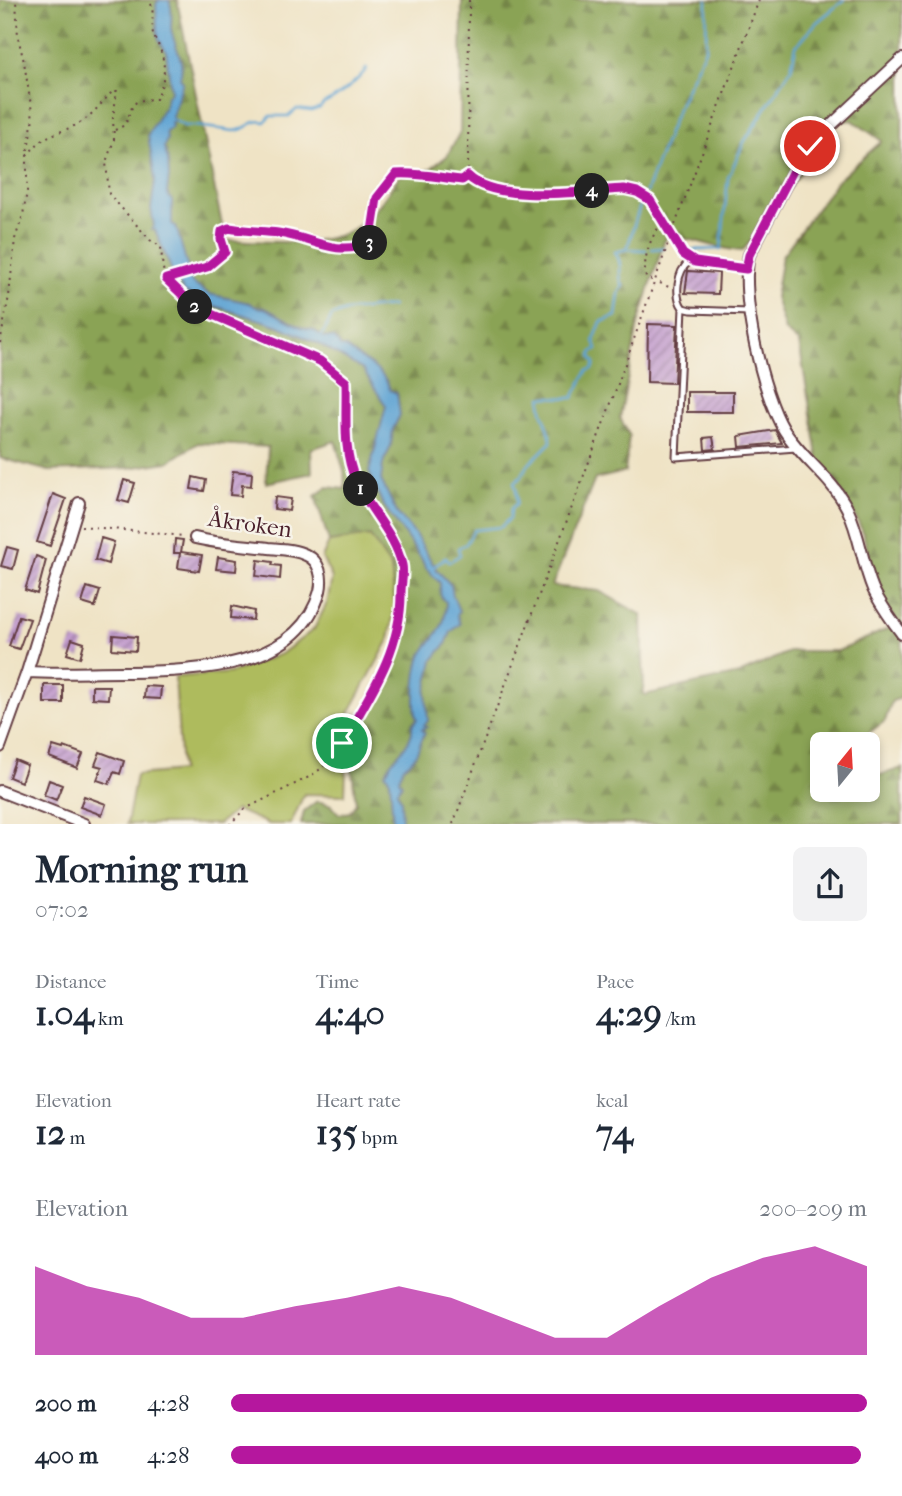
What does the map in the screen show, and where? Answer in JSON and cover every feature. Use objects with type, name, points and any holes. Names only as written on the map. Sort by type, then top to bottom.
[{"type":"street","points":[[902,59],[810,146],[796,165],[749,255],[746,269],[750,312],[767,391],[784,430],[830,481],[846,507],[857,531],[872,586],[884,610],[902,634]]},
{"type":"street","points":[[0,747],[27,672],[79,503]]},
{"type":"street","name":"Åkroken","points":[[27,672],[175,671],[224,666],[258,656],[300,628],[310,615],[321,588],[319,567],[312,559],[294,551],[195,538]]},
{"type":"street","points":[[0,791],[84,824]]},
{"type":"lane","points":[[672,233],[683,254],[695,262],[746,269]]},
{"type":"lane","points":[[695,262],[682,267],[679,289],[679,302],[683,308],[676,457],[799,448]]},
{"type":"lane","points":[[683,308],[750,312]]},
{"type":"path","points":[[0,343],[9,296],[15,239],[27,191],[27,156],[33,118],[18,37],[16,0]]},
{"type":"path","points":[[114,130],[125,125],[130,107],[138,100],[156,99],[162,88],[165,71],[162,53],[153,32],[155,18],[150,0]]},
{"type":"path","points":[[469,0],[468,176],[476,184],[497,191],[520,194],[624,189],[637,192],[650,200],[672,233]]},
{"type":"path","points":[[453,824],[758,0]]},
{"type":"path","points":[[27,156],[40,139],[83,121],[113,91],[117,92],[113,118],[114,140],[106,162],[109,194],[150,240],[161,247],[166,279],[195,307],[320,361],[346,382],[347,454],[357,482],[398,552],[403,568],[402,607],[388,658],[378,683],[342,743],[322,768],[309,778],[245,808],[230,824]]},
{"type":"path","points":[[166,279],[207,267],[225,252],[221,239],[222,231],[229,228],[280,233],[324,247],[358,247],[370,244],[377,198],[396,174],[408,172],[418,176],[462,180],[468,176]]},
{"type":"path","points":[[652,280],[646,278],[644,270],[651,242],[664,222]]},
{"type":"path","points":[[660,283],[679,289]]},
{"type":"path","name":"Åkroken","points":[[72,526],[105,527],[195,538]]},
{"type":"green space","points":[[0,0],[177,0],[225,240],[294,242],[330,238],[358,226],[386,196],[399,176],[426,172],[447,156],[460,132],[462,0],[902,0],[902,698],[892,701],[885,721],[870,732],[810,732],[810,802],[880,802],[880,775],[902,768],[902,824],[301,824],[304,811],[317,801],[331,805],[339,814],[350,812],[356,803],[349,748],[406,638],[395,605],[391,567],[370,536],[329,542],[315,496],[328,487],[345,489],[344,471],[335,441],[311,449],[312,473],[266,483],[268,447],[198,443],[168,462],[128,468],[49,471],[0,458]],"holes":[[[852,120],[882,141],[837,181],[782,256],[775,297],[785,331],[799,343],[819,462],[834,479],[862,530],[876,583],[887,608],[899,624],[838,651],[791,651],[739,674],[644,695],[642,615],[599,591],[552,586],[595,479],[625,472],[629,435],[620,418],[638,324],[664,242],[668,236],[742,251],[837,122]]]},
{"type":"green space","points":[[370,536],[391,567],[395,605],[389,640],[336,737],[346,769],[345,795],[304,794],[291,824],[269,824],[236,810],[218,824],[127,824],[136,775],[181,771],[175,677],[230,673],[281,654],[314,629],[327,603],[332,578],[322,558],[329,542]]},
{"type":"water","points":[[159,0],[169,0],[172,34],[180,59],[180,78],[183,82],[172,117],[176,122],[171,122],[172,127],[166,132],[164,147],[169,176],[167,193],[172,201],[172,224],[176,226],[192,283],[209,294],[265,308],[301,327],[314,330],[323,337],[334,338],[341,347],[345,347],[378,371],[390,390],[397,393],[400,415],[393,429],[381,480],[397,513],[415,534],[433,564],[436,564],[436,569],[451,585],[460,624],[451,632],[446,644],[433,660],[426,692],[428,721],[424,725],[427,727],[422,729],[425,733],[417,752],[404,766],[399,779],[402,784],[397,791],[401,799],[402,824],[393,824],[390,780],[385,773],[407,744],[412,725],[417,719],[415,695],[419,665],[424,651],[442,624],[446,602],[441,596],[440,583],[425,567],[382,503],[369,472],[386,406],[363,370],[317,343],[277,325],[208,304],[184,292],[174,276],[155,230],[151,230],[154,226],[151,209],[155,180],[148,135],[164,109],[171,91],[166,51],[159,40],[157,29],[156,4]]},
{"type":"building","points":[[688,271],[719,273],[718,294],[685,293]]},
{"type":"building","points":[[648,324],[677,325],[674,383],[647,382]]},
{"type":"building","points":[[687,392],[733,392],[733,412],[687,412]]},
{"type":"building","points":[[775,430],[782,443],[740,447],[739,436]]},
{"type":"building","points":[[713,437],[715,449],[705,450],[704,438]]},
{"type":"building","points":[[233,471],[252,473],[251,486],[242,485],[241,496],[230,495]]},
{"type":"building","points":[[193,477],[206,480],[204,491],[191,489]]},
{"type":"building","points":[[124,480],[135,483],[129,503],[118,500]]},
{"type":"building","points":[[53,494],[66,499],[50,546],[37,542]]},
{"type":"building","points":[[275,497],[291,499],[289,511],[274,509]]},
{"type":"building","points":[[101,538],[114,542],[108,564],[95,560]]},
{"type":"building","points":[[175,539],[183,540],[181,552],[202,555],[199,571],[178,568],[180,553],[174,553]]},
{"type":"building","points":[[7,547],[18,550],[13,569],[1,566]]},
{"type":"building","points":[[36,556],[46,560],[37,594],[25,590]]},
{"type":"building","points":[[218,557],[237,560],[236,571],[216,569]]},
{"type":"building","points":[[258,560],[281,566],[280,579],[256,576]]},
{"type":"building","points":[[87,587],[100,591],[95,607],[82,603]]},
{"type":"building","points":[[232,606],[254,611],[253,620],[231,618]]},
{"type":"building","points":[[19,616],[30,619],[19,649],[9,646]]},
{"type":"building","points":[[113,635],[137,637],[136,651],[112,649]]},
{"type":"building","points":[[72,639],[84,643],[80,658],[67,654]]},
{"type":"building","points":[[44,685],[63,685],[63,703],[44,703]]},
{"type":"building","points":[[92,686],[109,686],[108,699],[92,698]]},
{"type":"building","points":[[145,686],[161,687],[160,699],[144,698]]},
{"type":"building","points":[[53,746],[83,754],[77,768],[49,757]]},
{"type":"building","points":[[100,752],[124,761],[120,774],[114,772],[109,784],[97,780],[102,767],[95,765]]},
{"type":"building","points":[[15,760],[27,765],[21,782],[9,777]]},
{"type":"building","points":[[49,780],[62,785],[56,800],[44,795]]},
{"type":"building","points":[[84,796],[106,804],[102,815],[80,807]]},
{"type":"waterway","points":[[646,192],[678,107],[706,47],[707,0]]},
{"type":"waterway","points":[[688,250],[721,249],[728,178],[744,142],[791,69],[796,46],[817,22],[844,0]]},
{"type":"waterway","points":[[174,120],[184,126],[234,131],[256,122],[265,122],[270,116],[289,116],[297,109],[311,111],[340,94],[367,68]]},
{"type":"waterway","points":[[435,566],[446,557],[449,562],[460,555],[458,548],[466,544],[474,530],[501,527],[510,518],[511,509],[517,503],[514,483],[551,442],[542,408],[542,397],[573,398],[587,371],[593,369],[595,363],[591,357],[592,352],[597,349],[594,340],[601,322],[616,316],[619,293],[623,286],[615,252],[627,249],[641,202]]},
{"type":"waterway","points":[[652,249],[663,248]]},
{"type":"waterway","points":[[627,249],[646,250]]},
{"type":"waterway","points":[[321,338],[332,316],[346,311],[392,306]]},
{"type":"route","points":[[342,743],[378,683],[388,658],[402,607],[403,568],[398,552],[357,482],[347,454],[346,382],[320,361],[195,307],[166,279],[207,267],[225,252],[221,239],[222,231],[229,228],[280,233],[324,247],[358,247],[370,244],[377,198],[396,174],[408,172],[418,176],[462,180],[468,176],[476,184],[497,191],[520,194],[624,189],[637,192],[650,200],[683,254],[695,262],[746,269],[749,255],[796,165],[810,146]]}]
